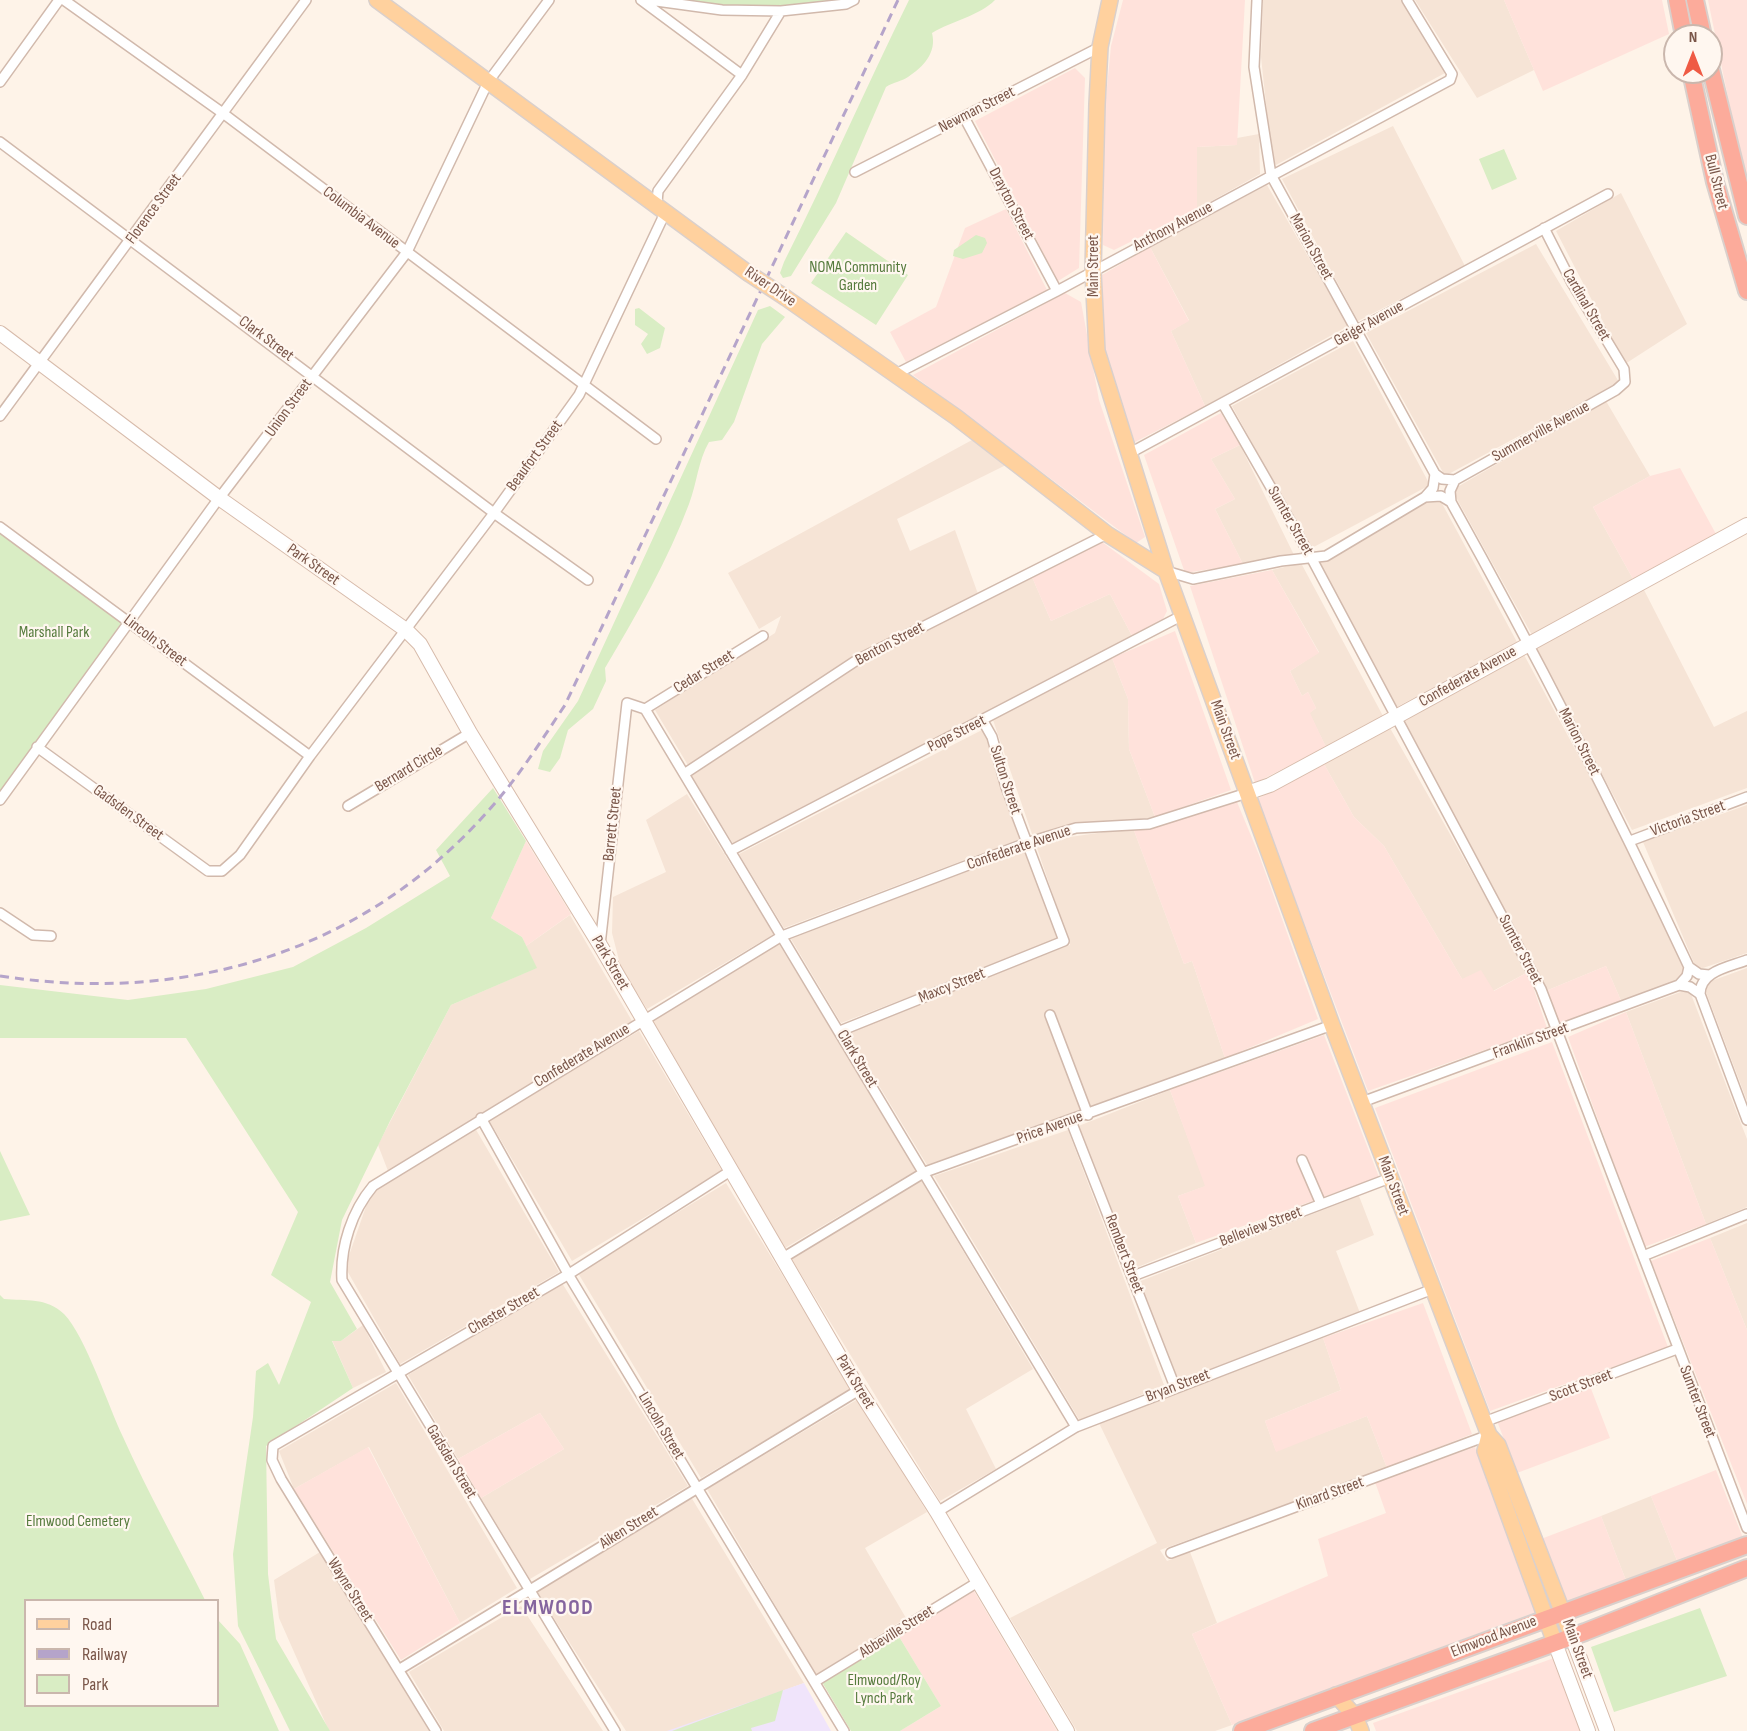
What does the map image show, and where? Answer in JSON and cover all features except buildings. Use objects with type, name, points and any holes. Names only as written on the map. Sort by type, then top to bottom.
[{"type":"highway","points":[[1677,0],[1682,24]]},
{"type":"highway","points":[[1697,0],[1700,24]]},
{"type":"highway","name":"Bull Street","points":[[1694,84],[1715,182],[1747,291]]},
{"type":"highway","name":"Bull Street","points":[[1714,84],[1747,216]]},
{"type":"highway","name":"Elmwood Avenue","points":[[1242,1731],[1546,1617],[1747,1545]]},
{"type":"highway","name":"Elmwood Avenue","points":[[1313,1731],[1358,1723],[1747,1568]]},
{"type":"main road","name":"River Drive","points":[[377,0],[748,273],[896,374],[1107,534],[1166,571]]},
{"type":"main road","name":"Main Street","points":[[1110,0],[1100,47],[1093,271],[1097,351],[1109,394],[1130,453],[1166,571],[1332,1025],[1487,1429],[1498,1445],[1572,1637]]},
{"type":"main road","name":"Main Street","points":[[1487,1429],[1485,1451],[1555,1643]]},
{"type":"main road","points":[[1336,1695],[1358,1723]]},
{"type":"main road","points":[[1335,1727],[1336,1695]]},
{"type":"street","points":[[0,82],[59,0]]},
{"type":"street","name":"Columbia Avenue","points":[[64,0],[224,114],[656,439]]},
{"type":"street","name":"Florence Street","points":[[0,416],[306,0]]},
{"type":"street","name":"Union Street","points":[[0,800],[219,498],[406,252],[488,82],[549,0]]},
{"type":"street","points":[[641,0],[742,75]]},
{"type":"street","points":[[649,0],[722,10],[781,11],[854,0]]},
{"type":"street","name":"Marion Street","points":[[1257,0],[1254,67],[1270,175],[1435,474]]},
{"type":"street","name":"Anthony Avenue","points":[[896,374],[1057,291],[1450,80],[1452,74],[1407,0]]},
{"type":"street","points":[[665,213],[657,203],[658,191],[742,75],[781,11]]},
{"type":"street","name":"Newman Street","points":[[855,172],[1100,47]]},
{"type":"street","name":"Drayton Street","points":[[964,117],[1057,291]]},
{"type":"street","name":"Clark Street","points":[[0,142],[313,374],[494,513],[588,580]]},
{"type":"street","name":"Geiger Avenue","points":[[1130,453],[1608,194]]},
{"type":"street","name":"Beaufort Street","points":[[222,871],[240,855],[310,756],[494,513],[585,385],[665,213]]},
{"type":"street","name":"Cardinal Street","points":[[1544,228],[1572,283],[1623,369],[1625,381]]},
{"type":"street","name":"Park Street","points":[[0,333],[219,498],[406,630],[420,644],[470,733],[600,945],[859,1390],[937,1512],[1066,1731]]},
{"type":"street","name":"Summerville Avenue","points":[[1455,480],[1616,390],[1625,381]]},
{"type":"street","name":"Sumter Street","points":[[1223,404],[1312,559],[1541,989],[1747,1528]]},
{"type":"street","points":[[1166,571],[1193,579],[1281,561],[1326,556],[1425,497],[1432,488],[1435,474],[1442,479],[1455,480],[1450,491],[1451,502]]},
{"type":"street","points":[[1425,497],[1441,496],[1451,502]]},
{"type":"street","name":"Marion Street","points":[[1451,502],[1529,643],[1630,841],[1689,967]]},
{"type":"street","name":"Confederate Avenue","points":[[373,1186],[643,1019],[783,936],[1026,843],[1076,828],[1149,824],[1270,785],[1747,525]]},
{"type":"street","name":"Lincoln Street","points":[[0,527],[310,756]]},
{"type":"street","name":"Benton Street","points":[[684,774],[857,660],[1107,534]]},
{"type":"street","name":"Pope Street","points":[[730,851],[1183,615]]},
{"type":"street","name":"Cedar Street","points":[[645,709],[763,636]]},
{"type":"street","name":"Barrett Street","points":[[600,945],[627,703],[645,709]]},
{"type":"street","name":"Clark Street","points":[[645,709],[926,1172],[1076,1427]]},
{"type":"street","name":"Sulton Street","points":[[983,721],[992,737],[1026,843],[1064,941]]},
{"type":"street","name":"Bernard Circle","points":[[348,806],[470,733]]},
{"type":"street","name":"Gadsden Street","points":[[37,747],[208,871],[222,871]]},
{"type":"street","name":"Victoria Street","points":[[1630,841],[1747,797]]},
{"type":"street","points":[[0,913],[33,935],[51,936]]},
{"type":"street","name":"Maxcy Street","points":[[840,1031],[1064,941]]},
{"type":"street","points":[[1747,960],[1709,975],[1702,982],[1700,994],[1747,1120]]},
{"type":"street","points":[[1679,986],[1687,976],[1689,967],[1699,974],[1709,975]]},
{"type":"street","points":[[1679,986],[1690,987],[1700,994]]},
{"type":"street","name":"Franklin Street","points":[[1362,1102],[1679,986]]},
{"type":"street","points":[[1050,1015],[1088,1115]]},
{"type":"street","name":"Price Avenue","points":[[782,1259],[926,1172],[1332,1025]]},
{"type":"street","name":"Lincoln Street","points":[[481,1118],[568,1274],[844,1731]]},
{"type":"street","name":"Rembert Street","points":[[1071,1121],[1175,1387]]},
{"type":"street","points":[[1302,1160],[1321,1204]]},
{"type":"street","name":"Chester Street","points":[[273,1446],[568,1274],[732,1170]]},
{"type":"street","name":"Belleview Street","points":[[1133,1276],[1390,1178]]},
{"type":"street","name":"Gadsden Street","points":[[373,1186],[359,1202],[350,1228],[341,1264],[342,1280],[528,1591],[615,1731]]},
{"type":"street","points":[[1643,1256],[1747,1214]]},
{"type":"street","name":"Bryan Street","points":[[937,1512],[1076,1427],[1433,1289]]},
{"type":"street","name":"Scott Street","points":[[1487,1429],[1677,1349]]},
{"type":"street","name":"Aiken Street","points":[[400,1669],[859,1390]]},
{"type":"street","name":"Kinard Street","points":[[1171,1552],[1487,1429]]},
{"type":"street","name":"Wayne Street","points":[[273,1446],[272,1460],[281,1479],[400,1669],[436,1731]]},
{"type":"street","name":"Abbeville Street","points":[[816,1682],[978,1582]]},
{"type":"street","name":"Main Street","points":[[1572,1637],[1607,1731]]},
{"type":"street","name":"Main Street","points":[[1555,1643],[1588,1731]]},
{"type":"shaded area","points":[[1123,0],[1245,0],[1237,145],[1197,147],[1197,209],[1114,250],[1103,245],[1104,118],[1111,46]]},
{"type":"shaded area","points":[[1263,0],[1401,0],[1445,73],[1276,165],[1272,159],[1261,57]]},
{"type":"shaded area","points":[[1415,0],[1504,0],[1534,70],[1477,98]]},
{"type":"shaded area","points":[[1504,0],[1662,0],[1667,24],[1663,24],[1663,37],[1543,91]]},
{"type":"shaded area","points":[[1708,0],[1747,0],[1747,187],[1723,73],[1723,24],[1713,24]]},
{"type":"shaded area","points":[[1075,68],[1085,78],[1079,268],[1058,281],[975,121]]},
{"type":"shaded area","points":[[1393,126],[1465,266],[1358,321],[1282,179]]},
{"type":"shaded area","points":[[1259,134],[1260,174],[1197,209],[1197,147],[1236,145],[1237,138]]},
{"type":"shaded area","points":[[1267,185],[1348,326],[1205,406],[1171,331],[1189,320],[1150,247]]},
{"type":"shaded area","points":[[1621,193],[1687,324],[1625,364],[1556,231]]},
{"type":"shaded area","points":[[1006,209],[1047,290],[906,362],[890,332],[936,307],[965,228]]},
{"type":"shaded area","points":[[1536,244],[1619,382],[1445,476],[1366,333]]},
{"type":"shaded area","points":[[1150,247],[1189,321],[1171,331],[1205,406],[1135,442],[1105,358],[1102,275]]},
{"type":"shaded area","points":[[1065,293],[1081,302],[1099,400],[1145,537],[1136,543],[913,375]]},
{"type":"shaded area","points":[[1353,341],[1430,485],[1310,549],[1232,406]]},
{"type":"shaded area","points":[[1606,401],[1650,476],[1593,507],[1633,579],[1532,635],[1452,490]]},
{"type":"shaded area","points":[[1221,413],[1240,445],[1211,459],[1235,499],[1215,509],[1243,564],[1185,573],[1144,455]]},
{"type":"shaded area","points":[[972,440],[1006,465],[897,519],[910,551],[955,530],[978,594],[899,643],[1032,577],[1051,621],[1110,594],[1132,636],[734,845],[691,776],[806,698],[689,767],[655,710],[775,633],[781,616],[759,629],[728,573]]},
{"type":"shaded area","points":[[1240,445],[1295,557],[1243,564],[1215,509],[1235,499],[1211,459]]},
{"type":"shaded area","points":[[1680,468],[1716,534],[1633,579],[1593,507],[1650,476]]},
{"type":"shaded area","points":[[1438,496],[1517,642],[1395,708],[1318,562]]},
{"type":"shaded area","points":[[1102,542],[1159,584],[1167,611],[1163,619],[1132,636],[1110,594],[1051,621],[1032,577]]},
{"type":"shaded area","points":[[1301,563],[1383,716],[1326,747],[1309,713],[1316,708],[1308,692],[1302,696],[1290,671],[1319,652],[1272,570]]},
{"type":"shaded area","points":[[1272,570],[1319,653],[1290,671],[1302,696],[1308,692],[1316,708],[1310,713],[1326,747],[1255,783],[1190,586]]},
{"type":"shaded area","points":[[1643,588],[1714,727],[1747,711],[1747,788],[1632,830],[1533,645]]},
{"type":"shaded area","points":[[1175,631],[1231,790],[1155,817],[1129,749],[1128,699],[1112,658]]},
{"type":"shaded area","points":[[1523,653],[1625,841],[1687,975],[1622,1003],[1606,966],[1548,990],[1402,721]]},
{"type":"shaded area","points":[[1112,658],[1128,699],[1129,749],[1155,817],[1032,834],[993,720]]},
{"type":"shaded area","points":[[1390,728],[1528,972],[1493,991],[1462,979],[1384,846],[1354,817],[1324,764]]},
{"type":"shaded area","points":[[984,729],[1020,839],[784,928],[739,854]]},
{"type":"shaded area","points":[[1324,764],[1354,817],[1384,846],[1462,979],[1481,970],[1494,991],[1528,972],[1547,1028],[1368,1091],[1257,799]]},
{"type":"shaded area","points":[[687,794],[774,934],[647,1009],[621,968],[612,933],[613,897],[666,872],[646,820]]},
{"type":"shaded area","points":[[1237,802],[1259,855],[1318,1019],[1225,1058],[1192,961],[1184,964],[1133,828]]},
{"type":"shaded area","points":[[1747,805],[1747,953],[1697,970],[1643,842]]},
{"type":"shaded area","points":[[1133,828],[1184,964],[1192,961],[1225,1058],[927,1165],[846,1031],[1070,945],[1035,842]]},
{"type":"shaded area","points":[[526,841],[571,914],[526,946],[522,937],[491,918]]},
{"type":"shaded area","points":[[1024,849],[1058,940],[841,1023],[791,939]]},
{"type":"shaded area","points":[[570,915],[632,1021],[388,1171],[378,1145],[451,1005],[536,968],[526,946]]},
{"type":"shaded area","points":[[779,944],[917,1170],[785,1248],[653,1021]]},
{"type":"shaded area","points":[[1606,966],[1622,1003],[1559,1023],[1548,990]]},
{"type":"shaded area","points":[[1747,968],[1747,1101],[1703,984]]},
{"type":"shaded area","points":[[1689,989],[1747,1139],[1747,1207],[1706,1224],[1626,1012]]},
{"type":"shaded area","points":[[1626,1012],[1706,1224],[1644,1247],[1568,1037]]},
{"type":"shaded area","points":[[639,1031],[722,1171],[572,1261],[489,1120]]},
{"type":"shaded area","points":[[1324,1035],[1379,1177],[1196,1243],[1178,1196],[1205,1186],[1170,1090]]},
{"type":"shaded area","points":[[1552,1042],[1668,1347],[1490,1411],[1375,1108]]},
{"type":"shaded area","points":[[1170,1090],[1206,1186],[1178,1196],[1196,1243],[1133,1269],[1076,1127]]},
{"type":"shaded area","points":[[475,1128],[559,1272],[400,1364],[345,1267],[371,1192]]},
{"type":"shaded area","points":[[1068,1130],[1164,1385],[1080,1421],[934,1176]]},
{"type":"shaded area","points":[[921,1180],[1033,1369],[966,1409],[996,1469],[940,1501],[791,1258]]},
{"type":"shaded area","points":[[726,1183],[852,1389],[701,1478],[578,1273]]},
{"type":"shaded area","points":[[1359,1196],[1374,1235],[1336,1251],[1360,1313],[1179,1382],[1138,1282]]},
{"type":"shaded area","points":[[1747,1223],[1747,1330],[1710,1238]]},
{"type":"shaded area","points":[[1710,1238],[1747,1330],[1747,1504],[1651,1261]]},
{"type":"shaded area","points":[[562,1283],[688,1486],[530,1579],[481,1498],[564,1449],[540,1413],[458,1459],[408,1375]]},
{"type":"shaded area","points":[[1423,1303],[1472,1434],[1387,1468],[1367,1416],[1276,1452],[1265,1421],[1341,1390],[1323,1338]]},
{"type":"shaded area","points":[[363,1325],[386,1372],[353,1388],[332,1340],[341,1341]]},
{"type":"shaded area","points":[[1323,1338],[1341,1390],[1265,1421],[1276,1451],[1367,1416],[1387,1468],[1160,1550],[1167,1561],[1190,1552],[1217,1623],[1192,1634],[1232,1725],[1215,1731],[1077,1731],[1010,1618],[1157,1543],[1099,1423]]},
{"type":"shaded area","points":[[396,1383],[517,1588],[460,1623],[369,1447],[294,1489],[279,1451]]},
{"type":"shaded area","points":[[1590,1386],[1610,1438],[1517,1473],[1497,1421]]},
{"type":"shaded area","points":[[858,1399],[927,1512],[865,1548],[906,1618],[816,1675],[707,1489]]},
{"type":"shaded area","points":[[540,1413],[564,1449],[481,1498],[458,1459]]},
{"type":"shaded area","points":[[368,1447],[460,1623],[401,1660],[294,1489]]},
{"type":"shaded area","points":[[1475,1447],[1536,1612],[1232,1725],[1192,1634],[1328,1576],[1318,1539],[1386,1513],[1375,1482]]},
{"type":"shaded area","points":[[1716,1470],[1743,1538],[1678,1563],[1651,1496]]},
{"type":"shaded area","points":[[1651,1496],[1678,1563],[1627,1583],[1601,1516]]},
{"type":"shaded area","points":[[691,1497],[804,1683],[673,1731],[626,1731],[536,1590]]},
{"type":"shaded area","points":[[1601,1516],[1627,1583],[1567,1606],[1541,1539]]},
{"type":"shaded area","points":[[320,1552],[429,1731],[329,1731],[279,1618],[274,1580]]},
{"type":"shaded area","points":[[974,1591],[1057,1731],[900,1731],[941,1706],[898,1635]]},
{"type":"shaded area","points":[[521,1606],[603,1731],[444,1731],[409,1672]]},
{"type":"shaded area","points":[[1554,1658],[1580,1731],[1376,1731],[1373,1723]]},
{"type":"shaded area","points":[[804,1683],[831,1731],[667,1731]]},
{"type":"green space","points":[[649,0],[854,0],[781,11]]},
{"type":"green space","points":[[909,0],[995,0],[989,6],[932,33],[931,53],[924,64],[906,78],[886,87],[836,203],[791,276],[783,278],[780,273],[784,262]]},
{"type":"green space","points":[[1504,149],[1517,179],[1492,190],[1479,159]]},
{"type":"green space","name":"NOMA Community Garden","points":[[846,232],[908,275],[876,325],[811,283]]},
{"type":"green space","points":[[976,235],[985,238],[987,243],[982,253],[963,259],[953,256],[954,250]]},
{"type":"green space","points":[[770,306],[785,317],[762,344],[734,422],[722,440],[709,442],[705,449],[681,525],[651,588],[605,668],[606,681],[593,709],[568,730],[560,758],[550,772],[538,769],[543,751],[578,701],[758,310]]},
{"type":"green space","points":[[639,308],[665,328],[660,348],[647,354],[641,344],[648,334],[635,325],[635,309]]},
{"type":"green space","name":"Marshall Park","points":[[0,527],[128,621],[0,800]]},
{"type":"green space","points":[[493,788],[526,841],[491,918],[522,937],[537,968],[451,1005],[390,1121],[342,1220],[330,1282],[357,1329],[341,1341],[332,1341],[353,1388],[266,1446],[268,1574],[276,1639],[330,1731],[290,1731],[238,1626],[233,1554],[253,1417],[256,1371],[268,1363],[279,1385],[311,1302],[271,1275],[298,1212],[186,1038],[0,1038],[0,985],[128,1000],[206,989],[293,967],[366,928],[450,876],[436,850]]},
{"type":"green space","points":[[0,1151],[30,1215],[0,1221]]},
{"type":"green space","name":"Elmwood Cemetery","points":[[0,1295],[4,1299],[43,1302],[64,1314],[72,1324],[88,1354],[133,1458],[204,1599],[24,1599],[24,1707],[219,1707],[219,1621],[240,1644],[279,1731],[0,1731]]},
{"type":"green space","points":[[1700,1608],[1727,1676],[1614,1712],[1591,1647]]},
{"type":"green space","name":"Elmwood/Roy Lynch Park","points":[[898,1635],[941,1706],[900,1731],[851,1731],[822,1682]]},
{"type":"green space","points":[[783,1690],[775,1721],[751,1728],[752,1731],[672,1731]]},
{"type":"railway","points":[[0,976],[75,983],[149,981],[219,970],[287,950],[351,921],[411,882],[466,834],[516,777],[565,705],[898,0]]},
{"type":"district","name":"ELMWOOD","points":[[548,1608]]}]
